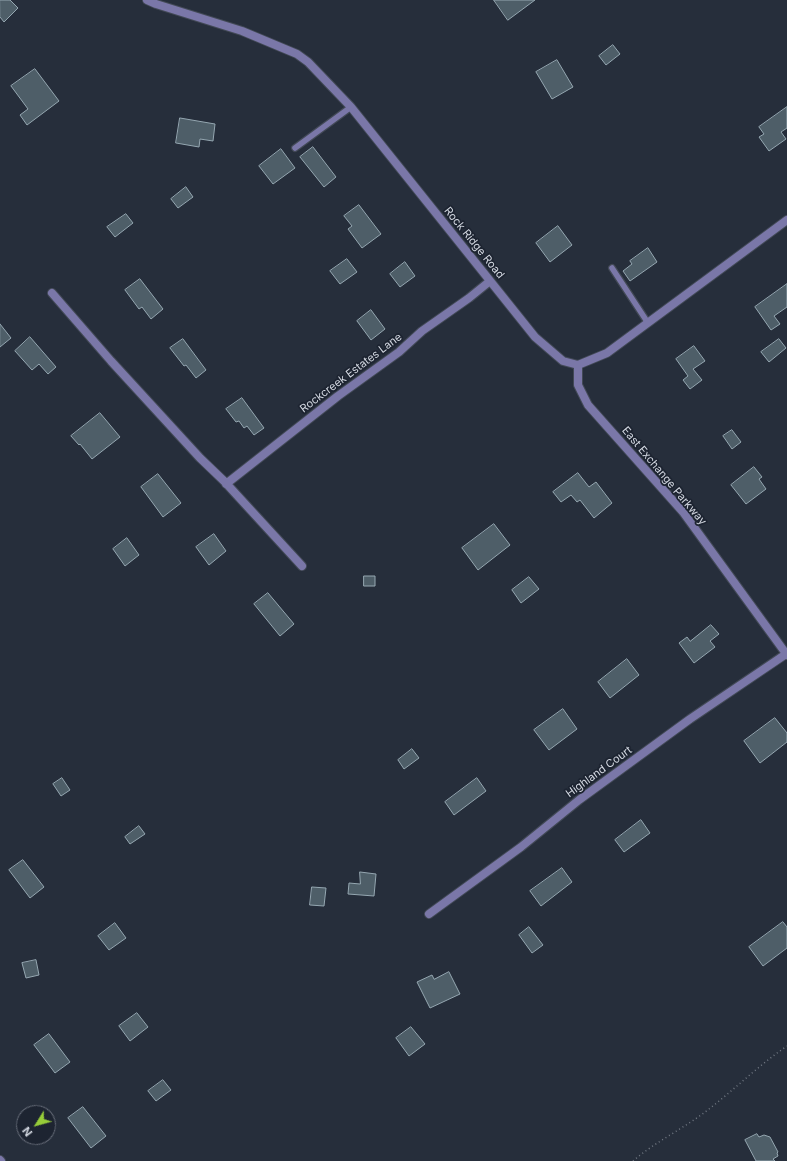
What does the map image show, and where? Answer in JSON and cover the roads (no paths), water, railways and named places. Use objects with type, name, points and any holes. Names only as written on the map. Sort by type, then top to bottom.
[{"type":"street","name":"Rock Ridge Road","points":[[147,0],[242,31],[298,54],[308,62],[351,107],[535,337],[563,361],[578,365]]},
{"type":"street","points":[[578,365],[607,353],[787,220]]},
{"type":"street","name":"Rockcreek Estates Lane","points":[[226,484],[338,396],[398,352],[422,331],[490,281]]},
{"type":"street","points":[[52,293],[111,361],[302,566]]},
{"type":"street","name":"East Exchange Parkway","points":[[578,365],[578,385],[588,406],[683,512],[786,655]]},
{"type":"street","name":"Highland Court","points":[[429,914],[521,847],[579,800],[690,719],[786,655]]},
{"type":"lane","points":[[295,148],[351,107]]},
{"type":"lane","points":[[612,268],[648,322]]}]
